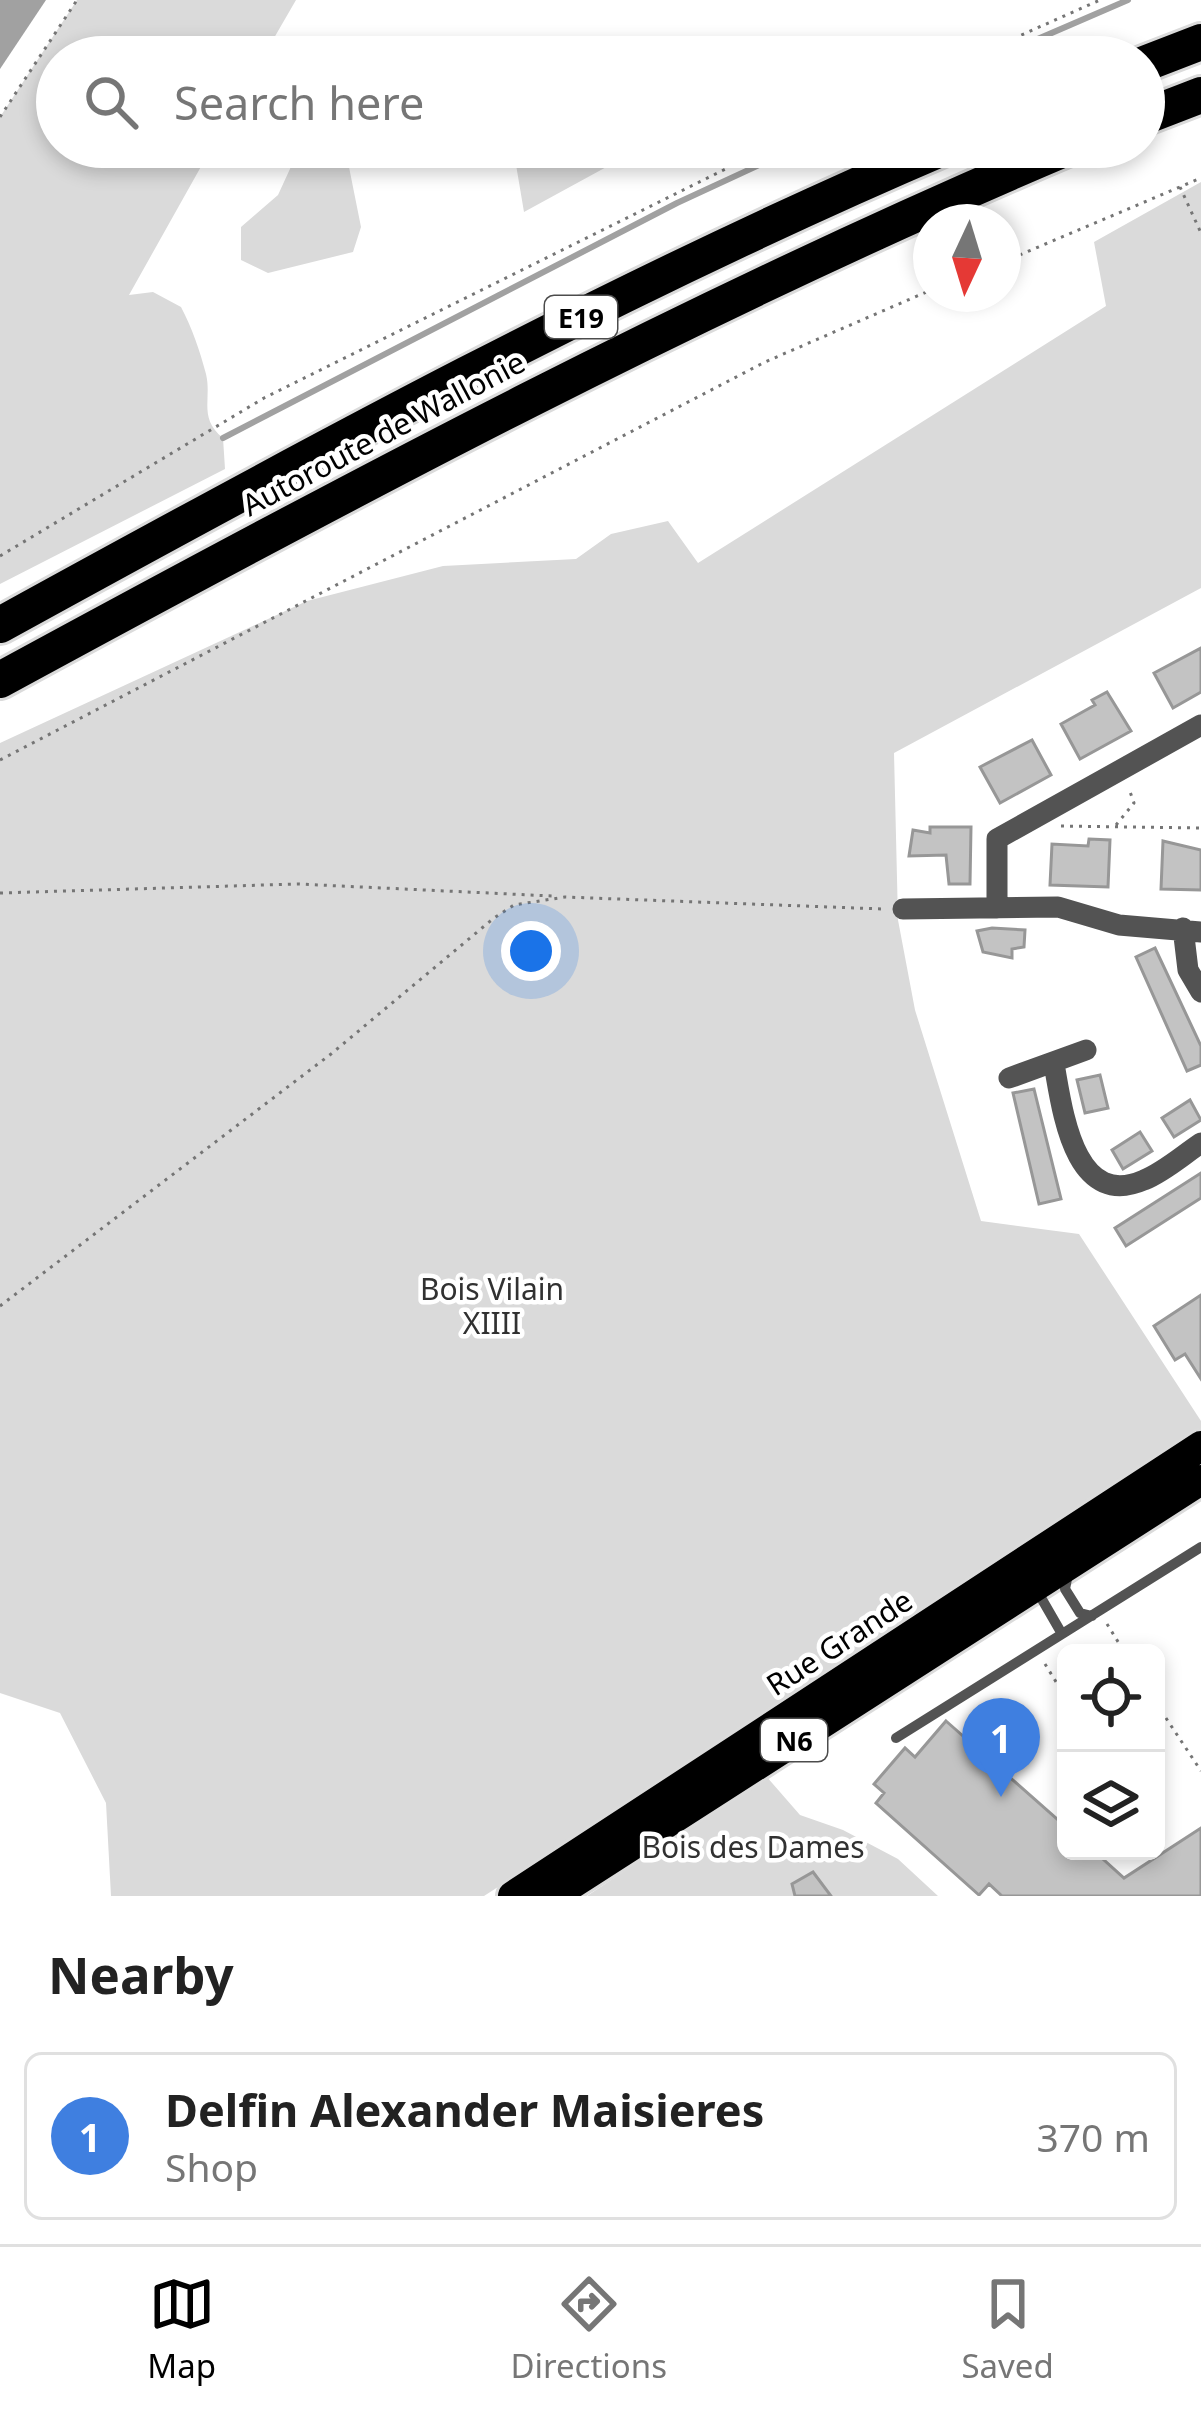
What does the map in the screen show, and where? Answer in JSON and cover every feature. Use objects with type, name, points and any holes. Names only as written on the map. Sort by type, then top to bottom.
[{"type":"highway","points":[[1165,56],[1201,42]]},
{"type":"highway","points":[[1165,109],[1201,95]]},
{"type":"highway","name":"Autoroute de Wallonie","points":[[0,625],[426,394],[662,277],[899,168]]},
{"type":"highway","name":"Autoroute de Wallonie","points":[[0,680],[431,447],[687,317],[1022,168]]},
{"type":"main road","name":"Rue Grande","points":[[513,1896],[1201,1447]]},
{"type":"main road","name":"Rue Grande","points":[[554,1896],[1201,1480]]},
{"type":"street","points":[[997,908],[995,845],[1018,826],[1201,725]]},
{"type":"street","points":[[903,910],[1058,907],[1119,925],[1192,930],[1188,970],[1201,992]]},
{"type":"street","points":[[1009,1078],[1086,1051]]},
{"type":"street","points":[[1054,1064],[1071,1143],[1077,1158],[1096,1176],[1130,1184],[1144,1180],[1201,1143]]},
{"type":"lane","points":[[1050,1543],[1034,1585],[1062,1634]]},
{"type":"lane","points":[[896,1738],[1201,1547]]},
{"type":"lane","points":[[1080,1560],[1068,1574],[1065,1589],[1080,1613],[1095,1614]]},
{"type":"path","points":[[53,36],[77,0]]},
{"type":"path","points":[[1019,36],[1100,0]]},
{"type":"path","points":[[0,117],[36,62]]},
{"type":"path","points":[[0,556],[264,398],[728,168]]},
{"type":"path","points":[[1021,254],[1201,178]]},
{"type":"path","points":[[1180,187],[1201,233]]},
{"type":"path","points":[[0,760],[765,362],[913,298]]},
{"type":"path","points":[[1114,827],[1135,803],[1127,782],[1140,755]]},
{"type":"path","points":[[1018,826],[1201,828]]},
{"type":"path","points":[[0,892],[298,884],[903,910]]},
{"type":"path","points":[[0,1306],[331,1054],[494,917],[514,905],[565,897]]},
{"type":"path","points":[[1095,1614],[1118,1644]]},
{"type":"path","points":[[1036,1651],[1057,1684]]},
{"type":"path","points":[[1165,1717],[1201,1771]]},
{"type":"green space","points":[[77,0],[296,0],[275,36],[53,36]]},
{"type":"green space","points":[[36,62],[36,168],[200,168],[129,295],[153,292],[181,307],[206,374],[208,416],[223,438],[225,469],[0,584],[0,117]]},
{"type":"green space","points":[[290,168],[349,168],[361,227],[353,252],[268,273],[241,260],[241,227],[278,195]]},
{"type":"green space","points":[[517,168],[605,168],[524,212]]},
{"type":"green space","name":"Bois Vilain XIIII","points":[[1201,182],[1201,588],[894,753],[898,920],[915,1010],[981,1221],[1079,1234],[1201,1421],[1201,1434],[484,1896],[111,1896],[106,1803],[60,1713],[0,1693],[0,743],[307,601],[443,566],[576,559],[611,534],[668,521],[698,563],[1106,306],[1094,242]]},
{"type":"green space","name":"Bois des Dames","points":[[766,1776],[800,1815],[843,1830],[898,1859],[938,1896],[587,1896]]},
{"type":"shaded area","points":[[0,0],[46,0],[0,69]]},
{"type":"building","points":[[1201,648],[1201,692],[1173,708],[1154,673]]},
{"type":"building","points":[[1107,692],[1131,731],[1080,759],[1061,724],[1095,705],[1092,700]]},
{"type":"building","points":[[1032,740],[1051,775],[1000,803],[980,767]]},
{"type":"building","points":[[930,827],[971,827],[970,884],[949,884],[946,855],[909,856],[913,830],[930,833]]},
{"type":"building","points":[[1089,839],[1110,840],[1108,887],[1050,885],[1052,844],[1088,846]]},
{"type":"building","points":[[1163,841],[1201,850],[1201,890],[1161,889]]},
{"type":"building","points":[[1025,930],[1024,947],[1012,949],[1012,958],[983,952],[977,931]]},
{"type":"building","points":[[1155,948],[1201,1046],[1201,1065],[1187,1071],[1136,957]]},
{"type":"building","points":[[1100,1075],[1108,1108],[1085,1113],[1077,1080]]},
{"type":"building","points":[[1034,1089],[1061,1199],[1039,1204],[1013,1093]]},
{"type":"building","points":[[1190,1100],[1201,1120],[1174,1137],[1162,1118]]},
{"type":"building","points":[[1140,1132],[1152,1151],[1123,1169],[1112,1150]]},
{"type":"building","points":[[1201,1173],[1201,1198],[1126,1246],[1115,1228]]},
{"type":"building","points":[[1201,1295],[1201,1379],[1185,1354],[1175,1360],[1154,1326]]},
{"type":"building","points":[[946,1721],[1057,1819],[1057,1860],[1104,1860],[1124,1878],[1152,1860],[1165,1860],[1165,1851],[1201,1828],[1201,1896],[1002,1896],[989,1884],[979,1895],[876,1803],[884,1793],[874,1784],[905,1748],[915,1757]]},
{"type":"building","points":[[813,1872],[831,1896],[795,1896],[792,1884]]},
{"type":"waterway","points":[[1045,36],[1128,0]]},
{"type":"waterway","points":[[223,438],[753,168]]},
{"type":"place","name":"Delfin Alexander Maisieres","points":[[1001,1797]]}]
